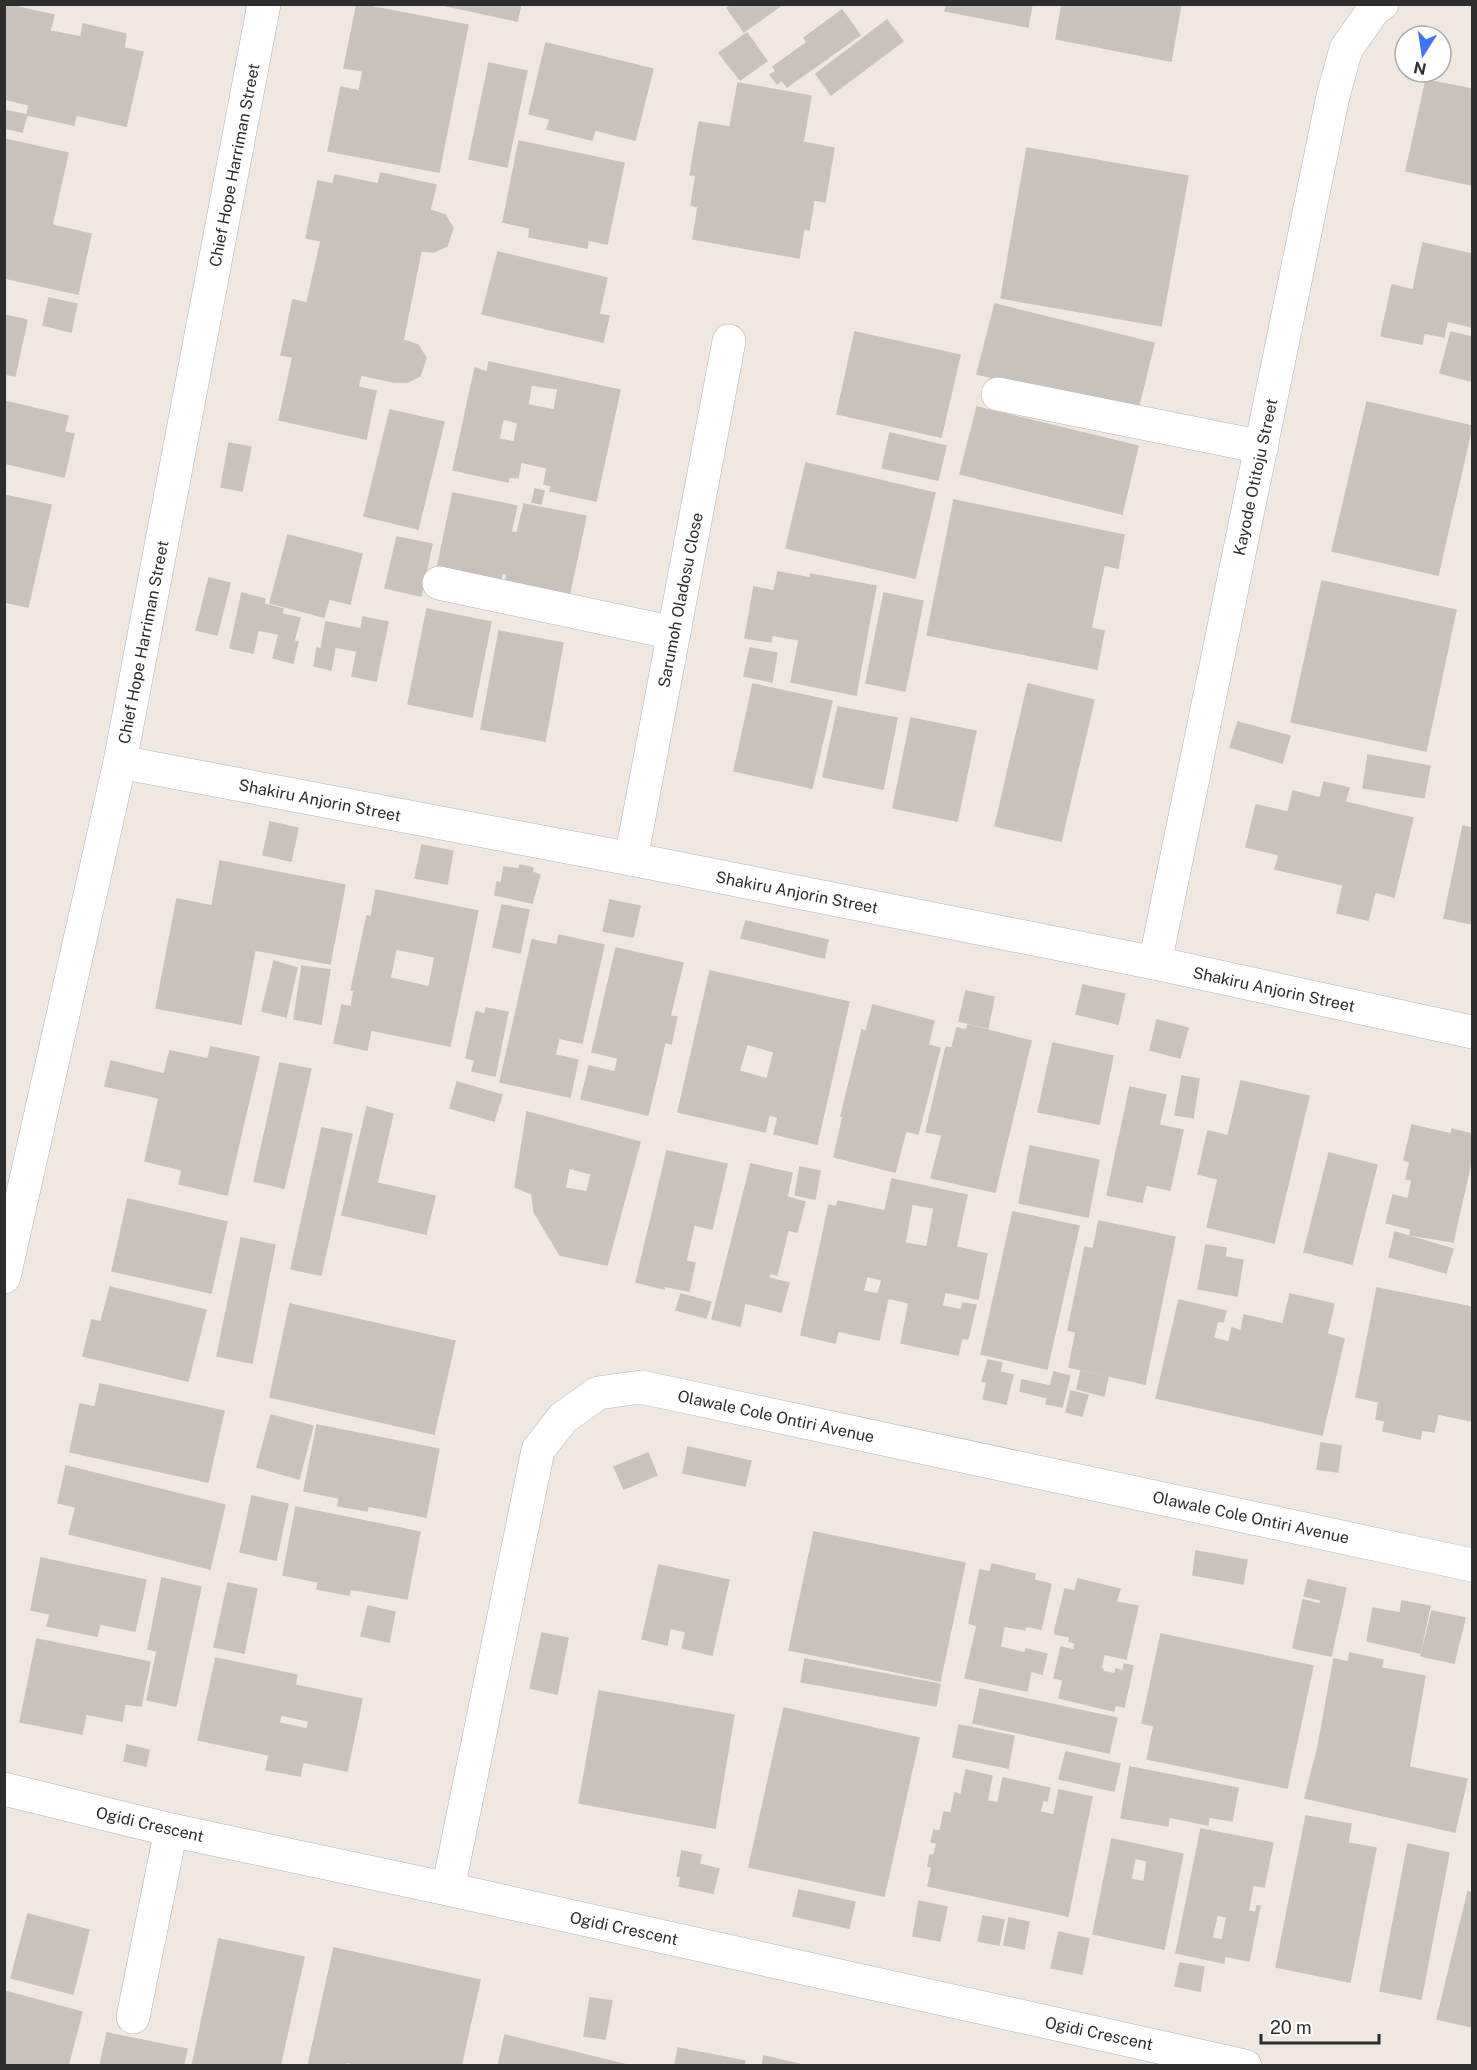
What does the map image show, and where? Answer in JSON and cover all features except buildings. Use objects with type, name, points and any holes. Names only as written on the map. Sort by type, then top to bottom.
[{"type":"street","name":"Chief Hope Harriman Street","points":[[4,1277],[120,762],[264,4]]},
{"type":"street","name":"Kayode Otitoju Street","points":[[1155,963],[1333,96],[1346,49],[1374,9],[1382,4]]},
{"type":"street","name":"Sarumoh Oladosu Close","points":[[631,859],[729,341]]},
{"type":"street","points":[[998,393],[1262,447]]},
{"type":"street","points":[[439,583],[674,633]]},
{"type":"street","name":"Shakiru Anjorin Street","points":[[120,762],[631,859],[1155,963],[1473,1032]]},
{"type":"street","name":"Olawale Cole Ontiri Avenue","points":[[448,1889],[538,1450],[563,1418],[598,1393],[641,1387],[1473,1564]]},
{"type":"street","name":"Ogidi Crescent","points":[[4,1789],[171,1830],[448,1889],[1245,2066]]},
{"type":"street","points":[[133,2017],[171,1830]]}]
